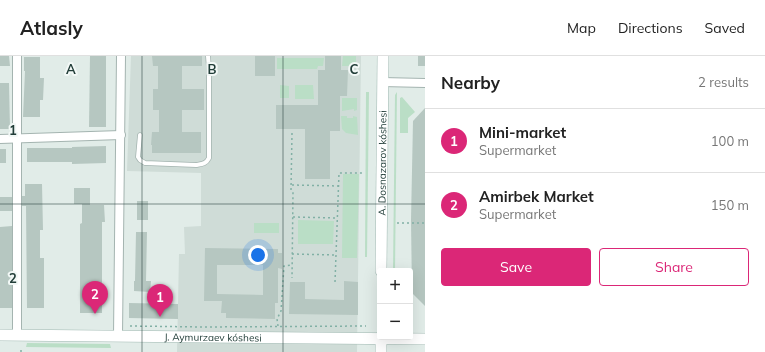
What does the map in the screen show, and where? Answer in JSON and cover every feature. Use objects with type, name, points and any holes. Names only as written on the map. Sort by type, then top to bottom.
[{"type":"street","points":[[17,56],[17,335]]},
{"type":"street","points":[[118,336],[121,56]]},
{"type":"street","name":"A. Dosnazarov kóshesi","points":[[381,268],[383,56]]},
{"type":"street","points":[[382,82],[425,83]]},
{"type":"street","points":[[0,139],[121,135]]},
{"type":"street","name":"J. Aymurzaev kóshesi","points":[[0,335],[377,338]]},
{"type":"street","name":"J. Aymurzaev kóshesi","points":[[413,339],[425,339]]},
{"type":"street","points":[[381,340],[381,352]]},
{"type":"lane","points":[[140,135],[138,157],[144,163],[204,164],[208,162],[208,56]]},
{"type":"path","points":[[292,133],[292,278]]},
{"type":"path","points":[[335,282],[338,172],[364,173]]},
{"type":"path","points":[[291,184],[338,186]]},
{"type":"path","points":[[293,218],[337,218]]},
{"type":"path","points":[[397,223],[425,223]]},
{"type":"path","points":[[292,254],[336,254]]},
{"type":"path","points":[[278,326],[277,318],[281,311],[284,266],[292,265]]},
{"type":"path","points":[[130,326],[366,326]]},
{"type":"shaded area","points":[[131,56],[361,56],[357,352],[177,352],[179,254],[185,254],[184,227],[201,226],[201,173],[127,171]]},
{"type":"green space","points":[[343,56],[356,56],[356,66],[342,66]]},
{"type":"green space","points":[[277,58],[324,58],[323,66],[318,66],[317,69],[277,69]]},
{"type":"green space","points":[[280,85],[289,86],[289,98],[280,98]]},
{"type":"green space","points":[[295,85],[313,85],[314,99],[295,99]]},
{"type":"green space","points":[[366,92],[369,92],[367,257],[365,257]]},
{"type":"green space","points":[[397,92],[395,268],[393,268],[395,95]]},
{"type":"green space","points":[[402,97],[415,112],[408,118],[408,133],[400,133],[400,98]]},
{"type":"green space","points":[[342,98],[357,98],[357,110],[342,111]]},
{"type":"green space","points":[[341,116],[347,116],[347,118],[353,118],[353,116],[357,117],[358,135],[346,133],[342,129]]},
{"type":"green space","points":[[343,174],[359,174],[357,258],[342,258]]},
{"type":"green space","points":[[298,220],[334,221],[333,244],[298,244]]},
{"type":"green space","points":[[254,223],[279,223],[279,233],[254,233]]},
{"type":"green space","points":[[27,343],[110,344],[111,348],[26,347]]},
{"type":"building","points":[[0,56],[9,56],[10,66],[0,66]]},
{"type":"building","points":[[90,56],[106,56],[106,127],[89,127]]},
{"type":"building","points":[[152,56],[202,56],[202,66],[182,66],[182,89],[204,89],[204,110],[182,110],[182,132],[201,132],[201,153],[152,153],[152,132],[159,132],[159,110],[153,110],[153,89],[158,89],[158,66],[153,66]]},
{"type":"building","points":[[255,56],[275,56],[275,76],[255,76]]},
{"type":"building","points":[[325,56],[341,56],[341,70],[348,70],[347,96],[340,96],[340,131],[330,131],[330,179],[305,179],[305,129],[276,129],[276,105],[318,105],[318,70],[325,70]]},
{"type":"building","points":[[418,56],[425,56],[425,66],[418,66]]},
{"type":"building","points":[[24,57],[40,57],[40,78],[44,78],[43,100],[40,100],[40,117],[23,117],[25,71]]},
{"type":"building","points":[[0,83],[9,83],[10,129],[0,129]]},
{"type":"building","points":[[425,108],[425,306],[413,294],[411,220],[413,121]]},
{"type":"building","points":[[106,146],[106,163],[72,164],[72,162],[27,162],[27,148]]},
{"type":"building","points":[[0,149],[6,149],[6,163],[0,163]]},
{"type":"building","points":[[25,184],[42,184],[43,230],[40,230],[40,258],[44,258],[44,308],[27,308],[26,206],[22,206],[22,196],[25,196]]},
{"type":"building","points":[[74,188],[90,188],[90,205],[104,205],[105,222],[102,222],[102,313],[80,313],[80,224],[82,223],[82,204],[74,204]]},
{"type":"building","points":[[0,197],[12,197],[12,211],[0,211]]},
{"type":"building","points":[[137,201],[148,201],[148,220],[137,220]]},
{"type":"building","points":[[12,226],[12,308],[0,308],[0,227]]},
{"type":"building","points":[[136,232],[147,232],[146,281],[151,281],[150,292],[134,291]]},
{"type":"building","points":[[205,248],[278,249],[278,253],[282,253],[282,269],[278,268],[278,303],[275,303],[275,319],[226,318],[226,313],[221,313],[222,301],[204,301]],"holes":[[[217,265],[263,265],[263,295],[217,294]]]},
{"type":"building","points":[[344,281],[358,282],[358,315],[289,314],[290,282],[305,282],[305,299],[344,300]]},
{"type":"building","points":[[129,303],[178,304],[178,319],[129,318]]},
{"type":"place","name":"Amirbek Market","points":[[95,314]]},
{"type":"place","name":"Mini-market","points":[[160,317]]}]
